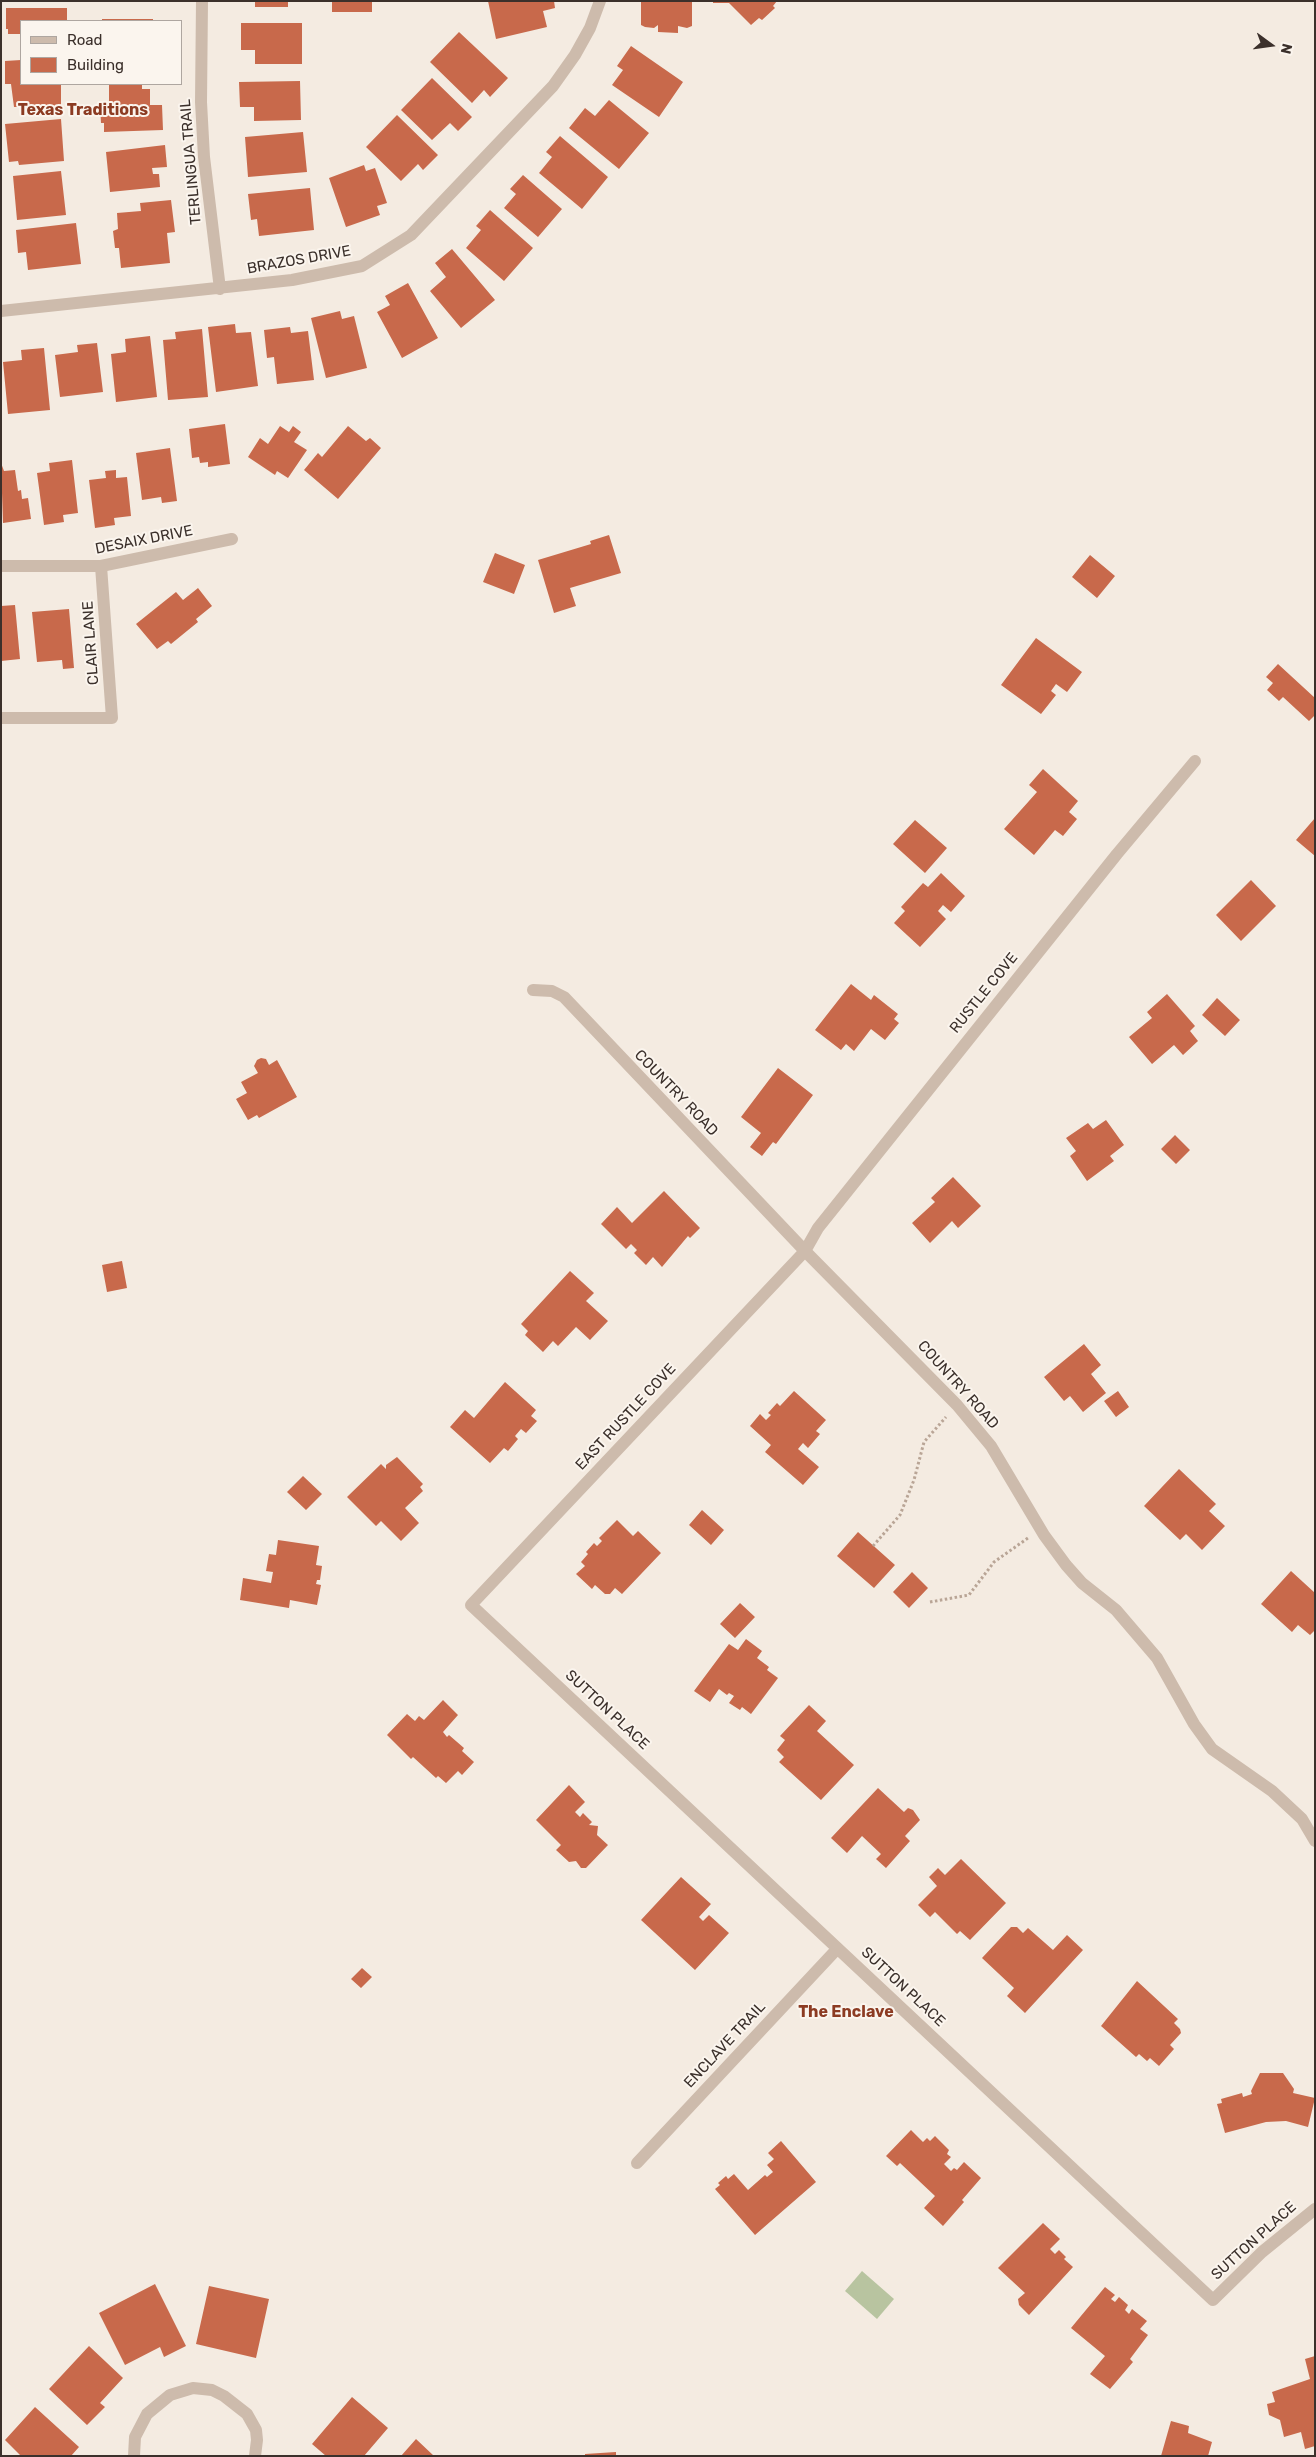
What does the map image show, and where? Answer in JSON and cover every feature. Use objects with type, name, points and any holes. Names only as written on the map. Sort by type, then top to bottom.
[{"type":"street","name":"TERLINGUA TRAIL","points":[[202,1],[201,92],[203,138],[220,289]]},
{"type":"street","name":"BRAZOS DRIVE","points":[[1,311],[220,289],[292,280],[362,266],[411,234],[553,86],[575,55],[590,28],[600,1]]},
{"type":"street","name":"DESAIX DRIVE","points":[[1,566],[101,566],[232,539]]},
{"type":"street","name":"CLAIR LANE","points":[[1,718],[112,718],[101,566]]},
{"type":"street","name":"RUSTLE COVE","points":[[805,1251],[824,1220],[1117,854],[1195,761]]},
{"type":"street","name":"COUNTRY ROAD","points":[[533,990],[552,990],[564,997],[805,1251],[956,1405],[991,1446],[1040,1528],[1082,1583],[1116,1610],[1157,1658],[1194,1724],[1212,1748],[1272,1791],[1302,1819],[1315,1840]]},
{"type":"street","name":"EAST RUSTLE COVE","points":[[471,1605],[805,1251]]},
{"type":"street","name":"SUTTON PLACE","points":[[471,1605],[1213,2300],[1262,2252],[1315,2209]]},
{"type":"street","name":"ENCLAVE TRAIL","points":[[637,2163],[837,1949]]},
{"type":"street","points":[[134,2456],[136,2437],[147,2414],[170,2395],[194,2388],[212,2390],[224,2396],[247,2414],[256,2430],[255,2456]]},
{"type":"path","points":[[873,1546],[900,1515],[914,1480],[924,1442],[956,1405]]},
{"type":"path","points":[[930,1602],[968,1595],[994,1562],[1040,1528]]},
{"type":"green space","points":[[862,2271],[894,2299],[877,2319],[845,2291]]},
{"type":"building","points":[[255,1],[288,1],[288,7],[255,7]]},
{"type":"building","points":[[332,1],[372,1],[372,12],[332,12]]},
{"type":"building","points":[[488,1],[554,1],[555,8],[543,11],[547,27],[496,39]]},
{"type":"building","points":[[641,1],[692,1],[692,26],[687,28],[678,26],[678,33],[658,32],[658,25],[654,28],[645,27],[641,25]]},
{"type":"building","points":[[713,1],[777,1],[773,6],[775,8],[762,20],[759,18],[751,25],[729,3],[713,3]]},
{"type":"building","points":[[6,8],[67,8],[67,20],[20,20],[20,34],[8,34],[8,29],[6,29]]},
{"type":"building","points":[[102,19],[153,19],[153,20]]},
{"type":"building","points":[[241,23],[302,23],[302,64],[255,64],[255,50],[241,50]]},
{"type":"building","points":[[459,32],[508,78],[490,97],[484,90],[472,103],[430,62]]},
{"type":"building","points":[[631,46],[683,82],[659,117],[612,85],[623,70],[617,66]]},
{"type":"building","points":[[20,60],[20,85],[61,85],[61,107],[14,107],[11,84],[5,84],[5,61]]},
{"type":"building","points":[[432,78],[472,117],[458,131],[450,123],[432,140],[401,110]]},
{"type":"building","points":[[300,81],[301,120],[254,121],[254,107],[240,107],[239,82]]},
{"type":"building","points":[[109,85],[142,85],[142,89],[150,89],[150,105],[162,105],[163,130],[104,132],[104,123],[101,123],[100,106],[109,106]]},
{"type":"building","points":[[609,100],[649,133],[619,169],[569,128],[585,108],[595,116]]},
{"type":"building","points":[[397,115],[438,155],[423,170],[418,164],[401,181],[366,147]]},
{"type":"building","points":[[61,119],[64,161],[19,165],[18,161],[9,162],[5,124]]},
{"type":"building","points":[[303,132],[307,172],[248,177],[245,137]]},
{"type":"building","points":[[560,136],[608,177],[582,209],[539,173],[552,157],[546,152]]},
{"type":"building","points":[[165,145],[167,167],[152,168],[153,174],[159,174],[160,187],[110,192],[106,152]]},
{"type":"building","points":[[364,165],[366,171],[375,168],[387,203],[377,206],[380,215],[346,227],[329,178]]},
{"type":"building","points":[[61,171],[66,215],[17,220],[13,176]]},
{"type":"building","points":[[523,175],[562,209],[538,237],[504,208],[516,194],[510,189]]},
{"type":"building","points":[[310,188],[314,230],[259,236],[257,219],[251,220],[248,194]]},
{"type":"building","points":[[171,200],[175,232],[167,233],[170,263],[121,268],[119,248],[115,248],[113,231],[118,229],[117,213],[141,211],[140,203]]},
{"type":"building","points":[[490,210],[533,248],[504,281],[466,248],[481,230],[476,226]]},
{"type":"building","points":[[76,223],[81,264],[28,270],[26,252],[18,253],[16,230]]},
{"type":"building","points":[[452,249],[495,300],[461,328],[430,291],[446,277],[435,263]]},
{"type":"building","points":[[408,283],[438,338],[402,358],[377,312],[390,305],[385,296]]},
{"type":"building","points":[[340,311],[342,319],[354,316],[367,368],[326,378],[311,318]]},
{"type":"building","points":[[235,324],[236,333],[251,332],[258,386],[216,392],[208,327]]},
{"type":"building","points":[[290,327],[291,333],[308,331],[314,380],[277,384],[274,357],[267,358],[264,330]]},
{"type":"building","points":[[202,329],[208,397],[168,400],[163,340],[176,339],[175,332]]},
{"type":"building","points":[[150,336],[157,397],[116,402],[111,354],[126,352],[125,339]]},
{"type":"building","points":[[97,343],[103,392],[60,397],[55,355],[78,352],[77,345]]},
{"type":"building","points":[[44,348],[50,410],[8,414],[3,362],[22,360],[21,350]]},
{"type":"building","points":[[225,424],[230,464],[208,467],[208,462],[200,463],[199,457],[192,458],[189,429]]},
{"type":"building","points":[[280,426],[289,432],[293,426],[301,432],[294,442],[307,450],[288,478],[277,471],[275,475],[248,457],[260,438],[268,444]]},
{"type":"building","points":[[348,426],[366,441],[370,438],[381,448],[338,499],[304,470],[318,453],[322,457]]},
{"type":"building","points":[[170,448],[177,501],[162,503],[161,497],[142,500],[136,453]]},
{"type":"building","points":[[72,460],[78,513],[63,515],[64,522],[44,525],[37,473],[50,471],[49,463]]},
{"type":"building","points":[[1,463],[4,471],[15,470],[18,491],[21,490],[22,499],[28,498],[31,519],[3,523]]},
{"type":"building","points":[[116,470],[116,478],[127,477],[131,516],[114,518],[115,525],[95,528],[89,480],[106,478],[105,471]]},
{"type":"building","points":[[609,535],[621,573],[570,588],[576,606],[554,613],[538,560],[591,544],[590,541]]},
{"type":"building","points":[[495,553],[525,565],[514,594],[483,582]]},
{"type":"building","points":[[1090,555],[1115,576],[1097,598],[1072,577]]},
{"type":"building","points":[[198,588],[212,606],[196,619],[198,622],[171,644],[168,641],[157,649],[136,624],[176,592],[183,600]]},
{"type":"building","points":[[15,605],[20,659],[1,661],[1,606]]},
{"type":"building","points":[[69,609],[74,668],[63,669],[62,660],[37,662],[32,612]]},
{"type":"building","points":[[1036,638],[1082,672],[1067,692],[1056,684],[1051,691],[1056,695],[1041,714],[1001,685]]},
{"type":"building","points":[[1278,664],[1315,698],[1315,715],[1309,721],[1283,697],[1279,701],[1267,690],[1273,683],[1266,677]]},
{"type":"building","points":[[1043,769],[1078,801],[1069,812],[1077,819],[1063,836],[1055,830],[1034,855],[1004,829],[1037,792],[1029,785]]},
{"type":"building","points":[[1315,818],[1315,856],[1296,840]]},
{"type":"building","points":[[915,820],[947,848],[925,873],[893,844]]},
{"type":"building","points":[[941,873],[965,896],[951,912],[943,905],[938,911],[946,919],[920,947],[894,923],[905,911],[901,907],[923,883],[928,887]]},
{"type":"building","points":[[1251,880],[1276,906],[1241,941],[1216,915]]},
{"type":"building","points":[[851,984],[871,1000],[874,995],[898,1014],[894,1019],[899,1023],[885,1040],[871,1029],[854,1051],[846,1044],[841,1050],[815,1030]]},
{"type":"building","points":[[1167,994],[1195,1026],[1190,1031],[1198,1041],[1183,1055],[1174,1045],[1152,1064],[1129,1037],[1152,1018],[1147,1012]]},
{"type":"building","points":[[1217,998],[1240,1020],[1225,1036],[1202,1015]]},
{"type":"building","points":[[261,1058],[266,1059],[269,1065],[277,1060],[297,1097],[259,1118],[257,1115],[248,1120],[236,1099],[247,1093],[241,1082],[258,1073],[254,1066],[257,1060]]},
{"type":"building","points":[[778,1068],[813,1095],[776,1144],[773,1142],[762,1156],[750,1147],[761,1133],[741,1117]]},
{"type":"building","points":[[1106,1120],[1124,1145],[1110,1156],[1114,1161],[1087,1181],[1070,1156],[1076,1151],[1066,1138],[1088,1123],[1093,1129]]},
{"type":"building","points":[[1175,1135],[1190,1150],[1176,1164],[1161,1149]]},
{"type":"building","points":[[953,1177],[981,1206],[958,1228],[952,1221],[930,1243],[912,1223],[935,1202],[931,1198]]},
{"type":"building","points":[[664,1191],[700,1228],[690,1238],[688,1236],[662,1267],[653,1257],[646,1265],[634,1253],[637,1250],[631,1244],[626,1249],[601,1224],[617,1207],[632,1223]]},
{"type":"building","points":[[122,1261],[127,1288],[107,1292],[102,1265]]},
{"type":"building","points":[[570,1271],[594,1293],[586,1301],[608,1321],[590,1340],[576,1327],[558,1346],[553,1341],[543,1352],[525,1335],[528,1331],[521,1324]]},
{"type":"building","points":[[1084,1344],[1101,1365],[1091,1374],[1106,1393],[1083,1412],[1070,1396],[1064,1401],[1044,1377]]},
{"type":"building","points":[[505,1382],[536,1410],[531,1416],[537,1421],[526,1433],[521,1429],[515,1436],[518,1439],[508,1451],[504,1448],[490,1463],[450,1427],[465,1410],[474,1418]]},
{"type":"building","points":[[794,1391],[826,1420],[816,1431],[820,1434],[808,1448],[803,1443],[798,1449],[819,1467],[803,1485],[765,1452],[771,1445],[750,1426],[760,1414],[766,1420],[771,1415],[768,1413],[777,1403],[780,1406]]},
{"type":"building","points":[[1118,1391],[1129,1407],[1116,1417],[1104,1401]]},
{"type":"building","points":[[397,1457],[423,1484],[420,1487],[423,1491],[405,1508],[419,1523],[401,1541],[381,1521],[376,1526],[347,1497],[381,1464],[386,1469],[386,1465]]},
{"type":"building","points":[[1179,1469],[1216,1504],[1209,1511],[1225,1526],[1202,1550],[1186,1534],[1180,1540],[1144,1506]]},
{"type":"building","points":[[303,1476],[322,1494],[306,1510],[287,1492]]},
{"type":"building","points":[[702,1510],[724,1530],[711,1545],[689,1525]]},
{"type":"building","points":[[617,1520],[633,1536],[638,1531],[661,1553],[622,1594],[615,1588],[610,1594],[605,1594],[595,1585],[592,1589],[576,1574],[585,1566],[581,1562],[588,1554],[586,1552],[594,1543],[597,1546],[602,1541],[599,1538]]},
{"type":"building","points":[[858,1532],[895,1565],[874,1588],[837,1556]]},
{"type":"building","points":[[278,1540],[319,1546],[316,1565],[322,1566],[320,1580],[317,1580],[316,1584],[321,1585],[317,1605],[290,1600],[289,1608],[240,1600],[243,1578],[271,1583],[273,1572],[266,1571],[269,1554],[276,1555]]},
{"type":"building","points":[[1291,1571],[1315,1593],[1315,1630],[1310,1635],[1298,1625],[1292,1632],[1261,1604]]},
{"type":"building","points":[[912,1572],[928,1588],[909,1608],[893,1592]]},
{"type":"building","points":[[740,1603],[755,1617],[735,1638],[720,1624]]},
{"type":"building","points":[[746,1639],[762,1651],[757,1658],[769,1667],[767,1670],[778,1678],[751,1714],[742,1707],[740,1710],[729,1703],[734,1696],[729,1693],[727,1695],[719,1689],[710,1702],[694,1691],[729,1644],[738,1650]]},
{"type":"building","points":[[443,1700],[458,1715],[443,1732],[447,1737],[449,1735],[464,1748],[462,1751],[474,1762],[462,1775],[458,1771],[446,1783],[438,1776],[436,1778],[413,1757],[411,1759],[387,1735],[407,1714],[415,1721],[419,1716],[424,1720]]},
{"type":"building","points":[[809,1705],[826,1721],[817,1731],[854,1765],[821,1800],[779,1762],[784,1757],[777,1750],[785,1740],[780,1736]]},
{"type":"building","points":[[569,1785],[585,1802],[575,1812],[580,1817],[583,1813],[592,1822],[589,1825],[598,1826],[597,1835],[608,1845],[586,1868],[581,1868],[576,1861],[569,1862],[556,1850],[561,1845],[536,1820]]},
{"type":"building","points":[[878,1788],[904,1812],[908,1808],[913,1810],[920,1820],[905,1836],[910,1841],[886,1868],[876,1859],[881,1854],[862,1836],[847,1853],[831,1838]]},
{"type":"building","points":[[961,1859],[1006,1903],[970,1940],[960,1931],[957,1934],[935,1912],[930,1917],[918,1905],[937,1886],[929,1877],[938,1868],[945,1875]]},
{"type":"building","points":[[681,1877],[711,1904],[699,1917],[703,1921],[709,1915],[729,1933],[695,1970],[641,1920]]},
{"type":"building","points":[[1011,1927],[1017,1927],[1023,1933],[1028,1928],[1053,1950],[1067,1935],[1083,1950],[1025,2013],[1007,1996],[1014,1988],[982,1958]]},
{"type":"building","points":[[362,1968],[372,1977],[361,1988],[351,1979]]},
{"type":"building","points":[[1137,1981],[1178,2019],[1174,2023],[1181,2033],[1170,2045],[1174,2049],[1159,2066],[1150,2058],[1147,2061],[1139,2054],[1136,2057],[1101,2026]]},
{"type":"building","points":[[1260,2073],[1283,2073],[1294,2089],[1293,2093],[1315,2098],[1308,2127],[1286,2121],[1266,2122],[1225,2133],[1217,2104],[1222,2103],[1221,2099],[1242,2093],[1243,2097],[1252,2094],[1251,2091]]},
{"type":"building","points":[[911,2130],[923,2142],[927,2138],[930,2141],[935,2136],[949,2150],[947,2154],[951,2157],[944,2164],[951,2171],[954,2168],[957,2170],[964,2162],[981,2178],[962,2200],[964,2202],[943,2226],[924,2208],[935,2196],[900,2163],[897,2166],[886,2156]]},
{"type":"building","points":[[781,2141],[816,2182],[755,2235],[715,2189],[720,2185],[718,2183],[726,2176],[728,2179],[734,2174],[748,2190],[765,2175],[767,2177],[773,2172],[767,2165],[774,2159],[768,2153]]},
{"type":"building","points":[[1043,2223],[1060,2239],[1050,2249],[1055,2254],[1059,2250],[1066,2257],[1064,2259],[1073,2267],[1029,2315],[1019,2305],[1018,2299],[1025,2293],[998,2268]]},
{"type":"building","points":[[155,2284],[186,2346],[164,2357],[160,2347],[125,2365],[99,2313]]},
{"type":"building","points":[[209,2286],[269,2299],[256,2358],[196,2344]]},
{"type":"building","points":[[1105,2287],[1115,2295],[1111,2299],[1115,2302],[1119,2297],[1128,2305],[1125,2310],[1129,2314],[1132,2309],[1147,2321],[1140,2329],[1148,2335],[1130,2359],[1133,2362],[1110,2389],[1090,2374],[1105,2356],[1071,2328]]},
{"type":"building","points":[[89,2346],[123,2378],[100,2403],[105,2407],[87,2425],[49,2389]]},
{"type":"building","points":[[1315,2356],[1315,2446],[1305,2449],[1301,2432],[1284,2437],[1280,2420],[1269,2415],[1267,2404],[1275,2402],[1272,2392],[1310,2379],[1305,2359]]},
{"type":"building","points":[[352,2397],[388,2428],[364,2456],[326,2456],[312,2444]]},
{"type":"building","points":[[35,2407],[79,2447],[71,2456],[21,2456],[5,2440]]},
{"type":"building","points":[[1171,2421],[1189,2426],[1188,2433],[1212,2442],[1208,2456],[1161,2456]]},
{"type":"building","points":[[416,2439],[434,2456],[401,2456]]},
{"type":"building","points":[[616,2452],[616,2456],[585,2456],[585,2454]]},
{"type":"district","name":"Texas Traditions","points":[[83,110]]},
{"type":"district","name":"The Enclave","points":[[846,2012]]}]
